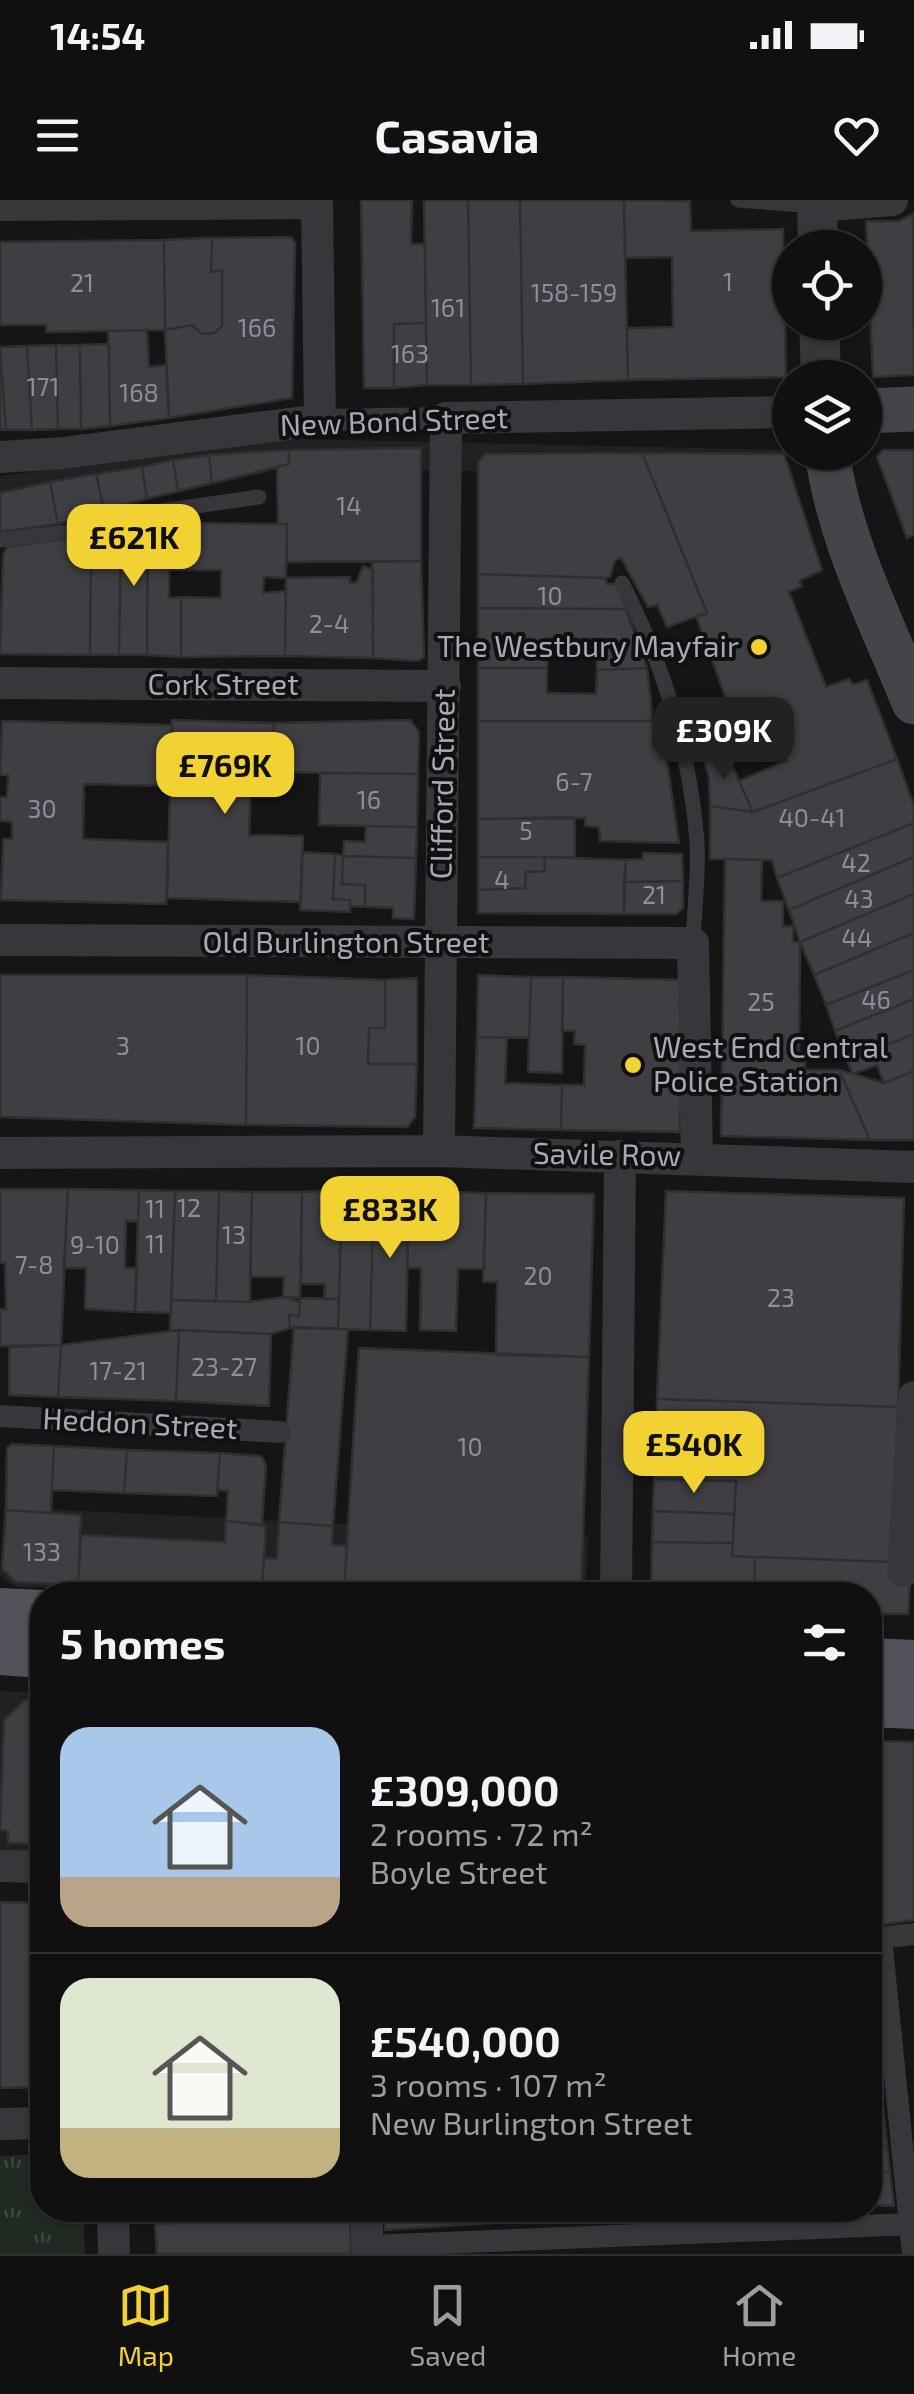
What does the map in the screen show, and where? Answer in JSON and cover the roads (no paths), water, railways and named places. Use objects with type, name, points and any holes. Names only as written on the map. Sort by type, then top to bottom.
[{"type":"main road","points":[[882,410],[914,409]]},
{"type":"main road","points":[[830,470],[856,561],[914,702]]},
{"type":"main road","points":[[0,1613],[30,1615]]},
{"type":"main road","points":[[0,1650],[30,1652]]},
{"type":"main road","points":[[882,1665],[914,1666]]},
{"type":"main road","points":[[882,1703],[914,1704]]},
{"type":"street","points":[[818,230],[817,203],[892,200]]},
{"type":"street","points":[[0,205],[317,202],[320,420]]},
{"type":"street","name":"New Bond Street","points":[[0,457],[63,453],[320,420],[772,412]]},
{"type":"street","name":"Clifford Street","points":[[439,1151],[446,418]]},
{"type":"street","name":"Cork Street","points":[[0,683],[445,686]]},
{"type":"street","name":"Old Burlington Street","points":[[0,940],[441,945],[693,943]]},
{"type":"street","points":[[693,943],[696,1157]]},
{"type":"street","name":"Savile Row","points":[[0,1153],[439,1151],[914,1167]]},
{"type":"street","points":[[616,1582],[620,1156]]},
{"type":"street","points":[[904,1571],[914,1397]]},
{"type":"street","name":"Heddon Street","points":[[0,1416],[280,1432]]},
{"type":"street","points":[[0,1866],[30,1867]]},
{"type":"street","points":[[882,1938],[914,1934]]},
{"type":"street","points":[[882,1992],[913,2224],[912,2254]]},
{"type":"street","points":[[0,2124],[30,2123]]},
{"type":"street","points":[[113,2222],[114,2254]]},
{"type":"street","points":[[367,2222],[368,2250],[656,2244],[708,2222],[913,2224]]},
{"type":"lane","points":[[738,200],[817,203]]},
{"type":"lane","points":[[0,540],[84,530],[91,521],[259,496]]},
{"type":"lane","points":[[622,583],[666,686],[682,747],[697,844],[693,943]]},
{"type":"place","name":"The Westbury Mayfair","points":[[759,647]]},
{"type":"place","name":"West End Central Police Station","points":[[633,1065]]}]
